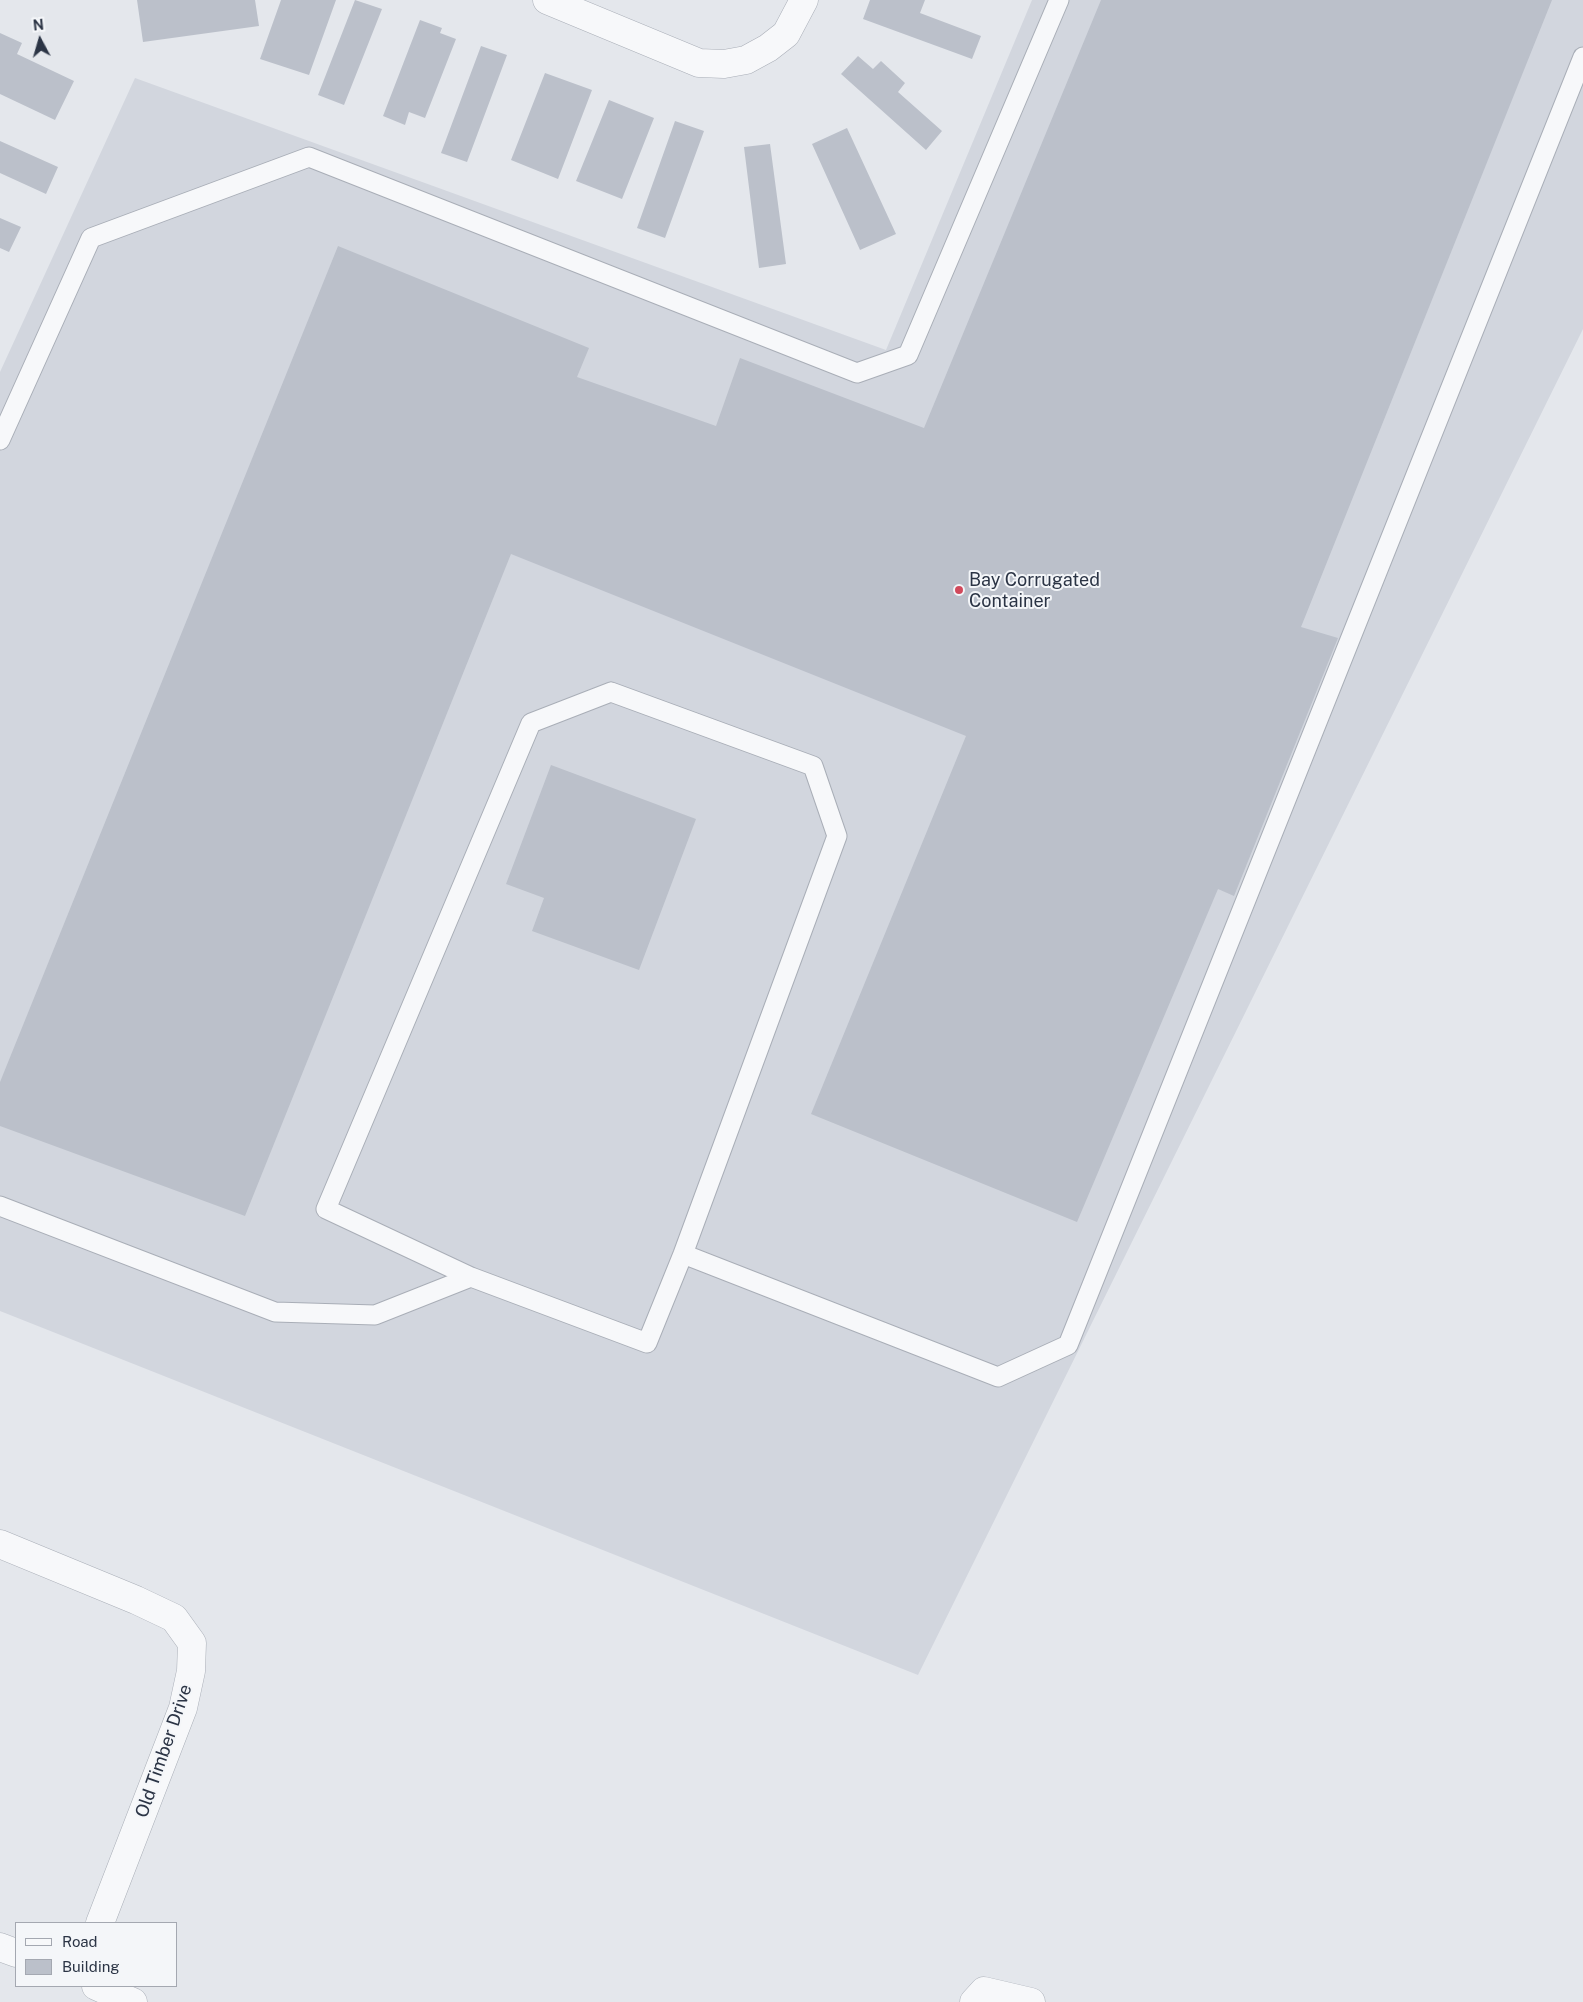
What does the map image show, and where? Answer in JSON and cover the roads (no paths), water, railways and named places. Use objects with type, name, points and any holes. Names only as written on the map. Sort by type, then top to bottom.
[{"type":"street","points":[[547,0],[699,63],[724,64],[746,60],[768,48],[786,34],[804,0]]},
{"type":"street","name":"Old Timber Drive","points":[[0,1544],[136,1600],[174,1618],[192,1643],[191,1671],[183,1708],[100,1922]]},
{"type":"street","points":[[0,1947],[15,1953]]},
{"type":"street","points":[[98,1987],[133,2002]]},
{"type":"street","points":[[979,1996],[1031,2002]]},
{"type":"lane","points":[[0,440],[91,238],[309,157],[857,373],[908,354],[1059,0]]},
{"type":"lane","points":[[683,1254],[998,1377],[1068,1345],[1583,57]]},
{"type":"lane","points":[[611,692],[813,766],[837,836],[683,1254],[647,1343],[471,1277],[326,1209],[531,723],[611,692]]},
{"type":"lane","points":[[0,1206],[275,1312],[375,1315],[471,1277]]},
{"type":"place","name":"Bay Corrugated Container","points":[[959,590]]}]
